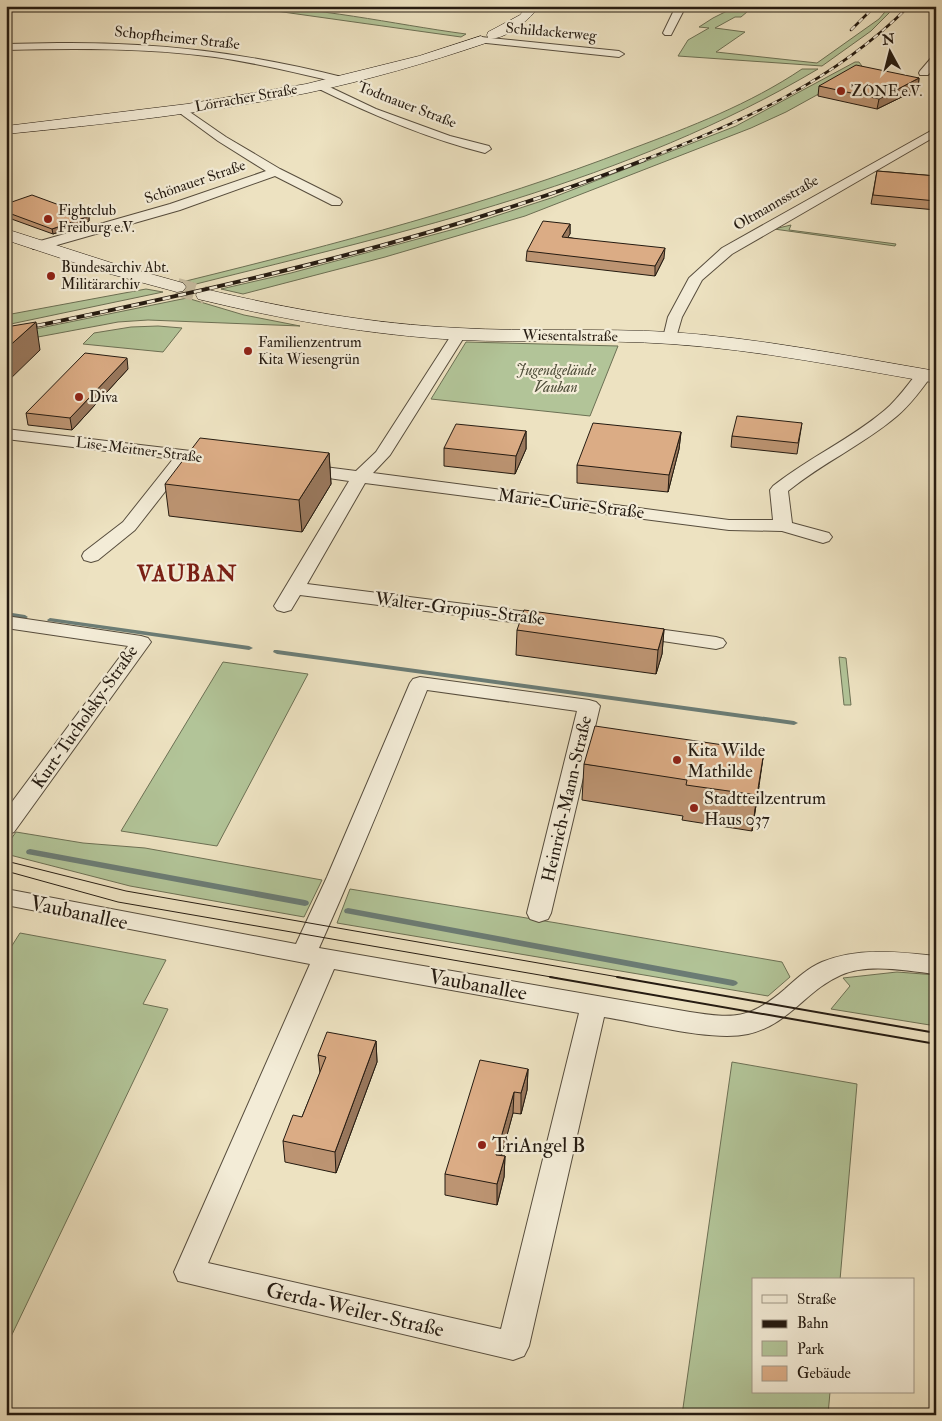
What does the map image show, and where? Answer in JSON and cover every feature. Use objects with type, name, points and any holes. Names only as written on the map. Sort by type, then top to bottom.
[{"type":"main road","name":"Lörracher Straße","points":[[6,130],[181,109],[342,80],[382,70],[487,37],[518,22],[534,6]]},
{"type":"main road","points":[[6,234],[38,246],[177,287]]},
{"type":"main road","name":"Wiesentalstraße","points":[[205,294],[247,305],[344,322],[459,334],[670,338],[793,352],[930,376]]},
{"type":"street","points":[[668,33],[682,6]]},
{"type":"street","name":"Schildackerweg","points":[[487,37],[618,54]]},
{"type":"street","name":"Schopfheimer Straße","points":[[6,48],[106,46],[197,52],[236,58],[342,80]]},
{"type":"street","points":[[924,73],[936,59]]},
{"type":"street","name":"Todtnauer Straße","points":[[319,85],[372,111],[446,138],[485,149]]},
{"type":"street","name":"Schönauer Straße","points":[[181,109],[222,139],[276,172],[336,202]]},
{"type":"street","name":"Oltmannsstraße","points":[[670,338],[675,317],[696,278],[727,251],[936,131]]},
{"type":"street","name":"Schönauer Straße","points":[[38,246],[175,207],[276,172]]},
{"type":"street","points":[[284,606],[360,477],[382,455],[459,334]]},
{"type":"street","points":[[783,526],[779,490],[797,474],[856,438],[891,413],[930,376]]},
{"type":"street","name":"Lise-Meitner-Straße","points":[[6,434],[233,461]]},
{"type":"street","points":[[91,556],[129,526],[185,455]]},
{"type":"street","points":[[282,467],[360,477]]},
{"type":"street","name":"Marie-Curie-Straße","points":[[360,477],[729,525],[783,526],[823,537]]},
{"type":"street","name":"Walter-Gropius-Straße","points":[[294,588],[570,623]]},
{"type":"street","name":"Kurt-Tucholsky-Straße","points":[[6,622],[141,642],[6,827]]},
{"type":"street","points":[[618,630],[716,643]]},
{"type":"street","name":"Heinrich-Mann-Straße","points":[[315,956],[336,882],[420,682],[589,706],[539,913]]},
{"type":"street","name":"Vaubanallee","points":[[6,898],[159,929],[594,1005],[703,1023],[733,1026],[753,1023],[769,1015],[830,970],[854,962],[895,961],[936,965]]},
{"type":"street","name":"Gerda-Weiler-Straße","points":[[315,956],[189,1272],[513,1346],[594,1005]]},
{"type":"green space","points":[[240,6],[325,12],[466,34],[461,37]]},
{"type":"green space","points":[[737,6],[754,6],[741,17],[735,17],[715,28],[745,32],[716,52],[817,63],[879,19],[890,6],[896,6],[871,31],[822,66],[678,56],[688,40],[709,28],[699,27]]},
{"type":"green space","points":[[855,62],[859,62],[864,69],[786,112],[751,128],[525,216],[385,257],[243,294],[221,289],[291,273],[462,227],[554,197],[736,126]]},
{"type":"green space","points":[[802,69],[818,69],[745,109],[670,143],[594,173],[515,199],[356,244],[196,284],[186,281],[410,222],[521,188],[719,114],[762,93]]},
{"type":"green space","points":[[791,225],[789,230],[896,244],[895,246],[774,229]]},
{"type":"green space","points":[[146,289],[163,292],[6,325],[6,315]]},
{"type":"green space","points":[[187,298],[244,315],[300,326],[148,320],[118,322],[6,343],[6,335]]},
{"type":"green space","points":[[158,326],[182,328],[163,352],[83,344],[94,333],[131,327]]},
{"type":"green space","name":"Jugendgelände Vauban","points":[[466,342],[618,346],[590,416],[431,399]]},
{"type":"green space","points":[[839,657],[846,658],[851,705],[844,705]]},
{"type":"green space","points":[[223,662],[308,674],[217,846],[121,831]]},
{"type":"green space","points":[[16,832],[83,843],[145,848],[322,880],[304,917],[130,886],[6,854],[6,846]]},
{"type":"green space","points":[[350,889],[782,962],[790,977],[768,996],[337,923]]},
{"type":"green space","points":[[20,933],[166,960],[143,1004],[168,1009],[6,1347],[6,955]]},
{"type":"green space","points":[[897,972],[936,975],[936,1026],[831,1009],[850,986],[843,978]]},
{"type":"green space","points":[[732,1062],[857,1084],[840,1278],[752,1278],[752,1394],[830,1394],[828,1415],[682,1415]]},
{"type":"building","points":[[856,65],[919,78],[879,99],[819,86]]},
{"type":"building","points":[[877,171],[936,176],[936,201],[873,195]]},
{"type":"building","name":"Fightclub Freiburg e.V.","points":[[32,195],[89,216],[52,229],[6,212],[6,204]]},
{"type":"building","points":[[543,221],[570,224],[562,237],[665,248],[655,266],[527,251]]},
{"type":"building","points":[[36,322],[6,349],[6,327]]},
{"type":"building","name":"Diva","points":[[85,353],[127,358],[70,418],[26,413]]},
{"type":"building","points":[[737,416],[802,423],[798,443],[732,436]]},
{"type":"building","points":[[593,423],[681,432],[669,475],[577,465]]},
{"type":"building","points":[[456,424],[526,431],[516,456],[444,448]]},
{"type":"building","points":[[200,438],[329,453],[299,500],[165,484]]},
{"type":"building","points":[[524,610],[664,629],[658,650],[517,630]]},
{"type":"building","points":[[595,726],[764,751],[757,795],[686,785],[687,780],[584,764]]},
{"type":"building","points":[[327,1032],[376,1041],[335,1152],[283,1141],[293,1115],[302,1117],[326,1057],[318,1055]]},
{"type":"building","name":"TriAngel B","points":[[480,1060],[528,1069],[521,1093],[514,1092],[496,1155],[505,1156],[497,1184],[445,1174]]},
{"type":"waterway","points":[[6,614],[25,617]]},
{"type":"waterway","points":[[50,620],[249,648]]},
{"type":"waterway","points":[[277,652],[794,723]]},
{"type":"waterway","points":[[30,852],[305,903]]},
{"type":"waterway","points":[[348,911],[733,983]]},
{"type":"tunnel","points":[[177,287],[205,295]]},
{"type":"tram line","points":[[6,861],[126,891],[624,978]]},
{"type":"tram line","points":[[6,871],[118,902],[557,978]]},
{"type":"tram line","points":[[550,977],[936,1044]]},
{"type":"tram line","points":[[617,977],[936,1033]]},
{"type":"railway","points":[[851,30],[875,6]]},
{"type":"railway","points":[[641,161],[678,147],[784,98],[849,57],[880,33],[909,6]]},
{"type":"railway","points":[[6,332],[168,298],[329,260],[488,214],[566,189],[644,160]]},
{"type":"place","name":"ZONE e.V.","points":[[841,91]]},
{"type":"place","name":"Fightclub Freiburg e.V.","points":[[48,219]]},
{"type":"place","name":"Bundesarchiv Abt. Militärarchiv","points":[[51,276]]},
{"type":"place","name":"Familienzentrum Kita Wiesengrün","points":[[248,351]]},
{"type":"place","name":"Diva","points":[[79,397]]},
{"type":"place","name":"Kita Wilde Mathilde","points":[[677,760]]},
{"type":"place","name":"Stadtteilzentrum Haus 037","points":[[694,808]]},
{"type":"place","name":"TriAngel B","points":[[482,1145]]},
{"type":"district","name":"VAUBAN","points":[[187,574]]}]
